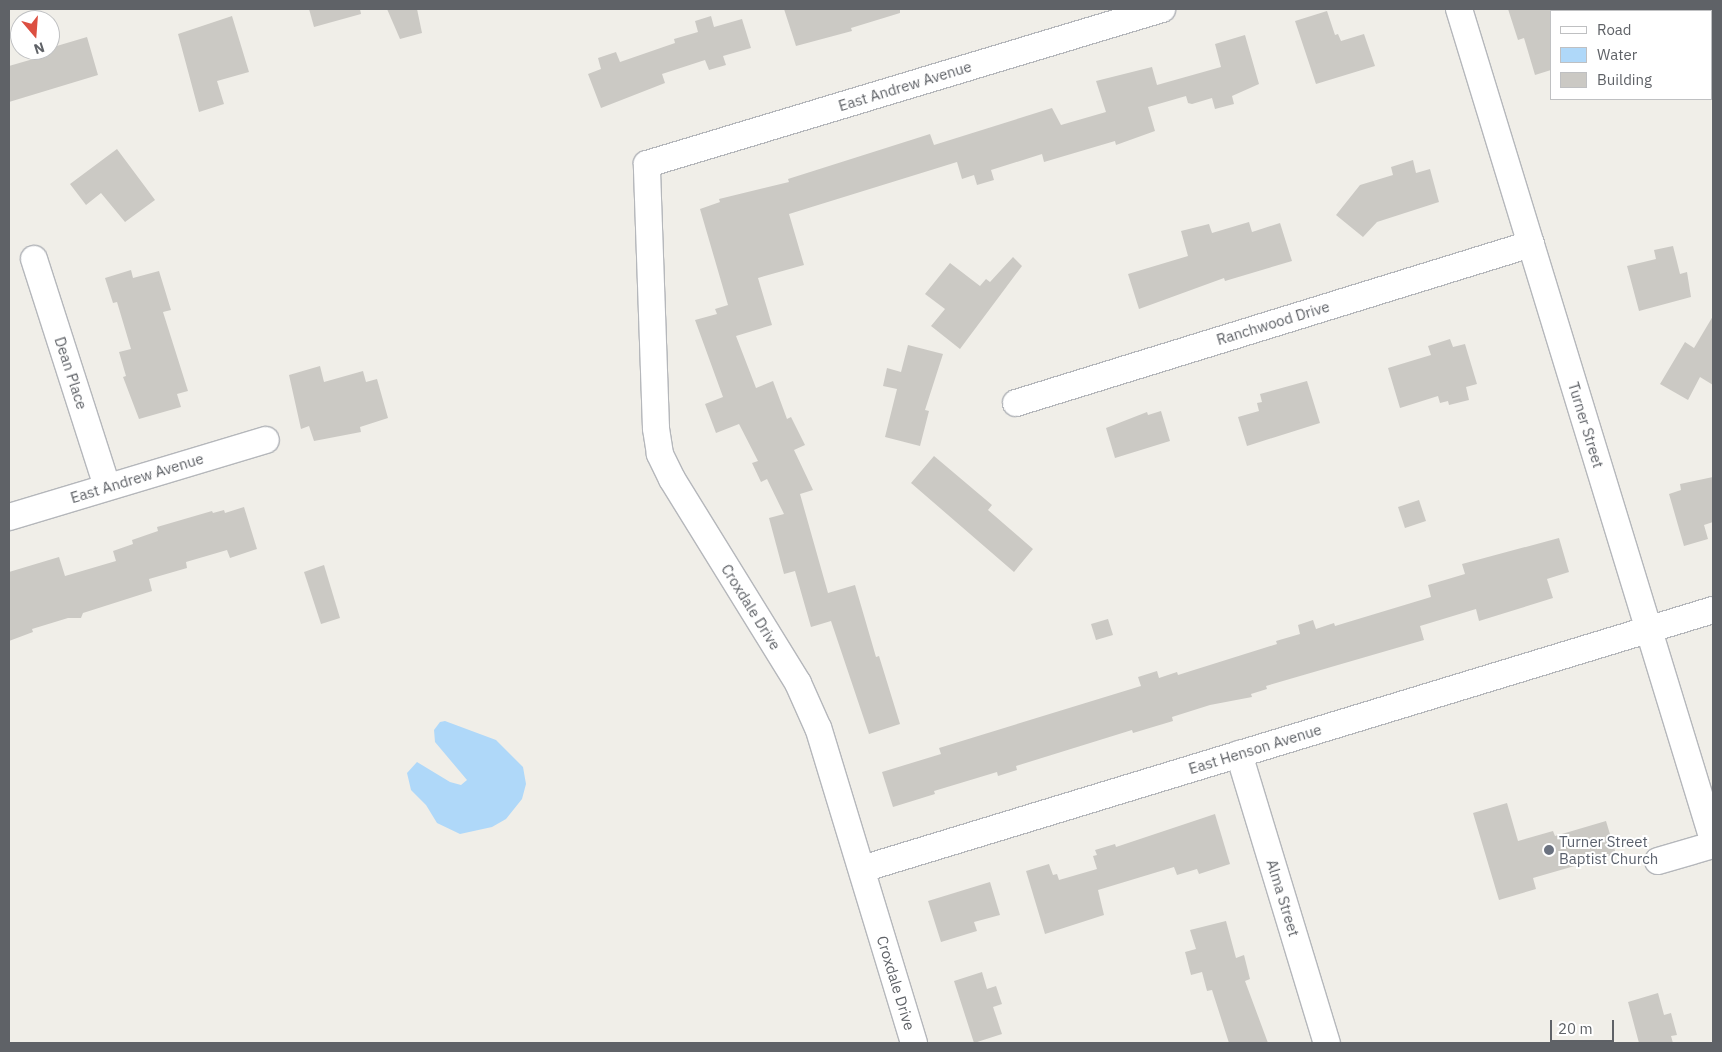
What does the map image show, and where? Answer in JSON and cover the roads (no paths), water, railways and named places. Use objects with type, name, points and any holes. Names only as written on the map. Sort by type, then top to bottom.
[{"type":"street","name":"East Andrew Avenue","points":[[647,164],[1162,9]]},
{"type":"street","name":"Turner Street","points":[[1459,9],[1713,840]]},
{"type":"street","name":"Croxdale Drive","points":[[647,164],[656,428],[660,454],[672,479],[798,683],[818,728],[914,1043]]},
{"type":"street","name":"Ranchwood Drive","points":[[1016,403],[1531,244]]},
{"type":"street","name":"Dean Place","points":[[34,259],[107,487]]},
{"type":"street","name":"East Andrew Avenue","points":[[9,517],[266,440]]},
{"type":"street","name":"East Henson Avenue","points":[[862,870],[1648,628],[1713,610]]},
{"type":"street","name":"Alma Street","points":[[1239,754],[1327,1043]]},
{"type":"street","points":[[1658,861],[1713,845]]},
{"type":"water","points":[[445,721],[496,740],[523,767],[526,784],[522,799],[506,819],[492,827],[460,834],[437,823],[426,805],[411,790],[407,773],[417,762],[450,782],[461,785],[467,780],[435,742],[434,730],[440,722]]},
{"type":"place","name":"Turner Street Baptist Church","points":[[1549,850]]}]
